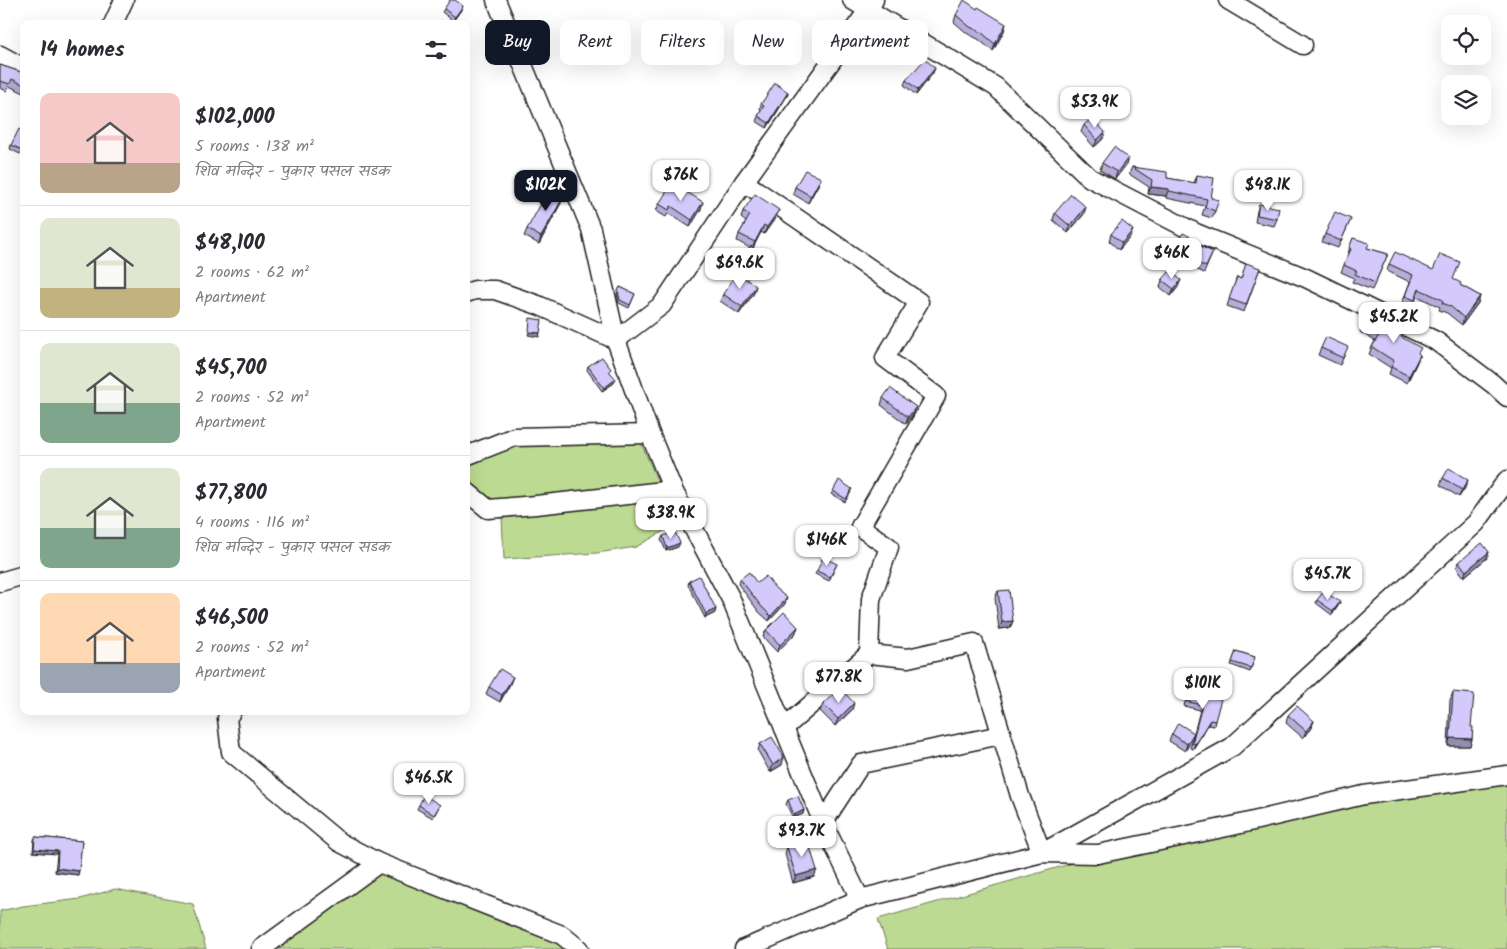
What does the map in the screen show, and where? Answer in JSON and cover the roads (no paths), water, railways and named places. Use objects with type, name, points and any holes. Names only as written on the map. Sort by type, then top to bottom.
[{"type":"street","points":[[115,20],[124,0]]},
{"type":"street","points":[[852,0],[872,5],[996,87],[1090,178],[1196,234],[1306,278],[1436,341],[1494,384],[1507,397]]},
{"type":"street","points":[[1228,0],[1303,45]]},
{"type":"street","points":[[500,3],[591,229],[616,340],[650,434],[674,490],[731,599],[823,823],[860,899]]},
{"type":"street","points":[[616,340],[662,306],[744,182],[872,5]]},
{"type":"street","points":[[0,55],[20,66]]},
{"type":"street","points":[[744,182],[919,302],[885,358],[936,396],[860,527],[889,547],[871,599],[869,654],[784,728]]},
{"type":"street","points":[[470,292],[495,290],[538,305],[616,340]]},
{"type":"street","points":[[470,454],[514,437],[650,434]]},
{"type":"street","points":[[744,949],[860,899],[1042,853],[1232,747],[1476,523],[1507,480]]},
{"type":"street","points":[[470,494],[488,509],[674,490]]},
{"type":"street","points":[[0,582],[20,576]]},
{"type":"street","points":[[869,654],[908,658],[974,643],[1020,796],[1042,853]]},
{"type":"street","points":[[229,715],[227,718],[231,752],[339,842],[379,863],[562,935],[579,949]]},
{"type":"street","points":[[823,823],[861,764],[1001,735]]},
{"type":"street","points":[[1042,853],[1098,854],[1232,826],[1364,795],[1507,775]]},
{"type":"street","points":[[262,949],[379,863]]}]
